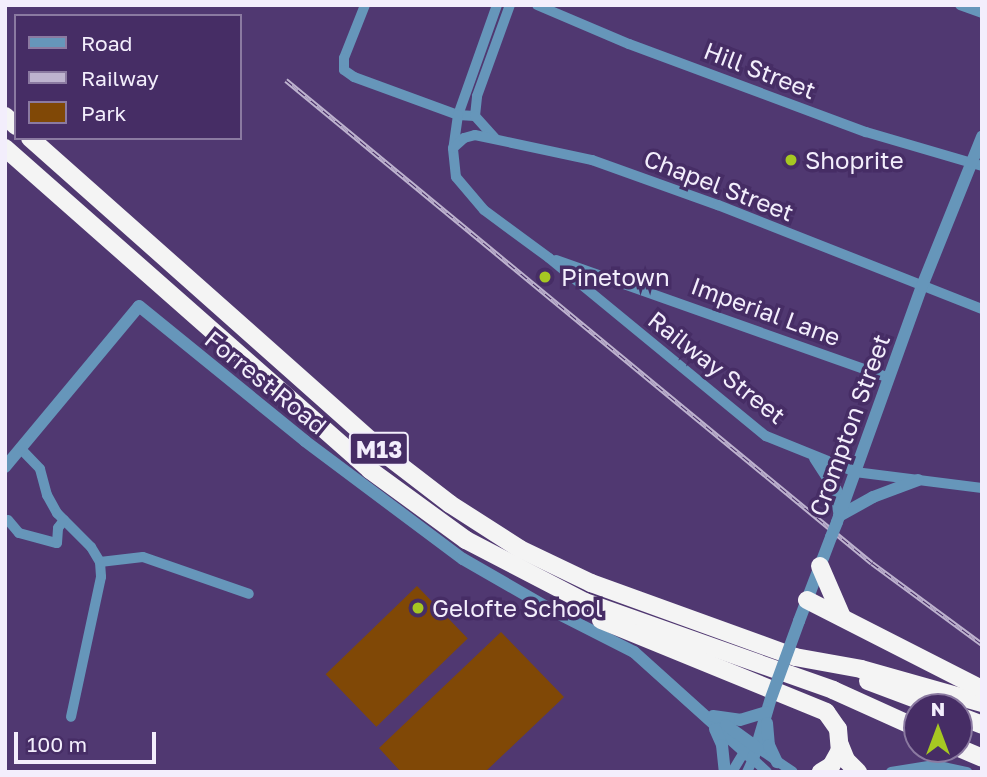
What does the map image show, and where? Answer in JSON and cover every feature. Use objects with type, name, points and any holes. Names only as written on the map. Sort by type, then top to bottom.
[{"type":"highway","name":"M13","points":[[32,140],[389,457],[450,504],[520,549],[592,583],[903,695]]},
{"type":"highway","name":"M13","points":[[5,148],[370,470],[466,540],[585,602],[903,717]]},
{"type":"highway","points":[[466,540],[490,560],[554,598],[666,649],[820,709],[835,722],[848,764],[858,772]]},
{"type":"highway","points":[[822,561],[842,617]]},
{"type":"highway","points":[[807,600],[982,689]]},
{"type":"highway","points":[[795,657],[861,669],[982,704]]},
{"type":"highway","points":[[833,690],[903,722]]},
{"type":"highway","points":[[821,772],[835,762],[840,745]]},
{"type":"street","points":[[365,5],[344,58],[344,69],[354,77],[458,115],[475,116],[495,139]]},
{"type":"street","name":"Railway Street","points":[[497,5],[458,115],[453,149],[456,177],[484,210],[549,258],[750,426],[816,458],[855,472],[982,488]]},
{"type":"street","points":[[475,116],[477,96],[510,5]]},
{"type":"street","name":"Hill Street","points":[[537,5],[629,44],[866,132],[977,164]]},
{"type":"street","points":[[960,5],[982,13]]},
{"type":"street","name":"Chapel Street","points":[[453,149],[469,136],[592,160],[718,205],[982,309]]},
{"type":"street","name":"Crompton Street","points":[[751,750],[761,729],[922,286],[977,164],[982,137]]},
{"type":"street","name":"Imperial Lane","points":[[549,258],[889,378]]},
{"type":"street","name":"Forrest Road","points":[[122,324],[139,306],[305,442],[452,551],[545,607],[634,652],[751,750]]},
{"type":"street","points":[[5,467],[122,324],[144,320],[161,324]]},
{"type":"street","points":[[20,448],[40,469],[52,506],[91,547],[100,562],[101,577],[71,717]]},
{"type":"street","points":[[816,458],[836,490],[838,519],[873,497],[918,480]]},
{"type":"street","points":[[8,520],[19,533],[57,543],[58,527],[64,520]]},
{"type":"street","points":[[100,562],[144,556],[249,594]]},
{"type":"street","points":[[725,772],[722,745],[712,719],[740,720],[766,712],[772,767]]},
{"type":"street","points":[[751,750],[772,767],[793,772]]},
{"type":"street","points":[[732,772],[751,750]]},
{"type":"street","points":[[747,772],[751,750]]},
{"type":"street","points":[[891,772],[934,765],[967,772]]},
{"type":"green space","points":[[417,586],[468,639],[376,727],[326,674]]},
{"type":"green space","points":[[501,632],[564,697],[485,772],[401,772],[379,748]]},
{"type":"railway","points":[[286,80],[872,563],[982,644]]},
{"type":"place","name":"Shoprite","points":[[791,160]]},
{"type":"place","name":"Pinetown","points":[[545,277]]},
{"type":"place","name":"Gelofte School","points":[[418,608]]}]
